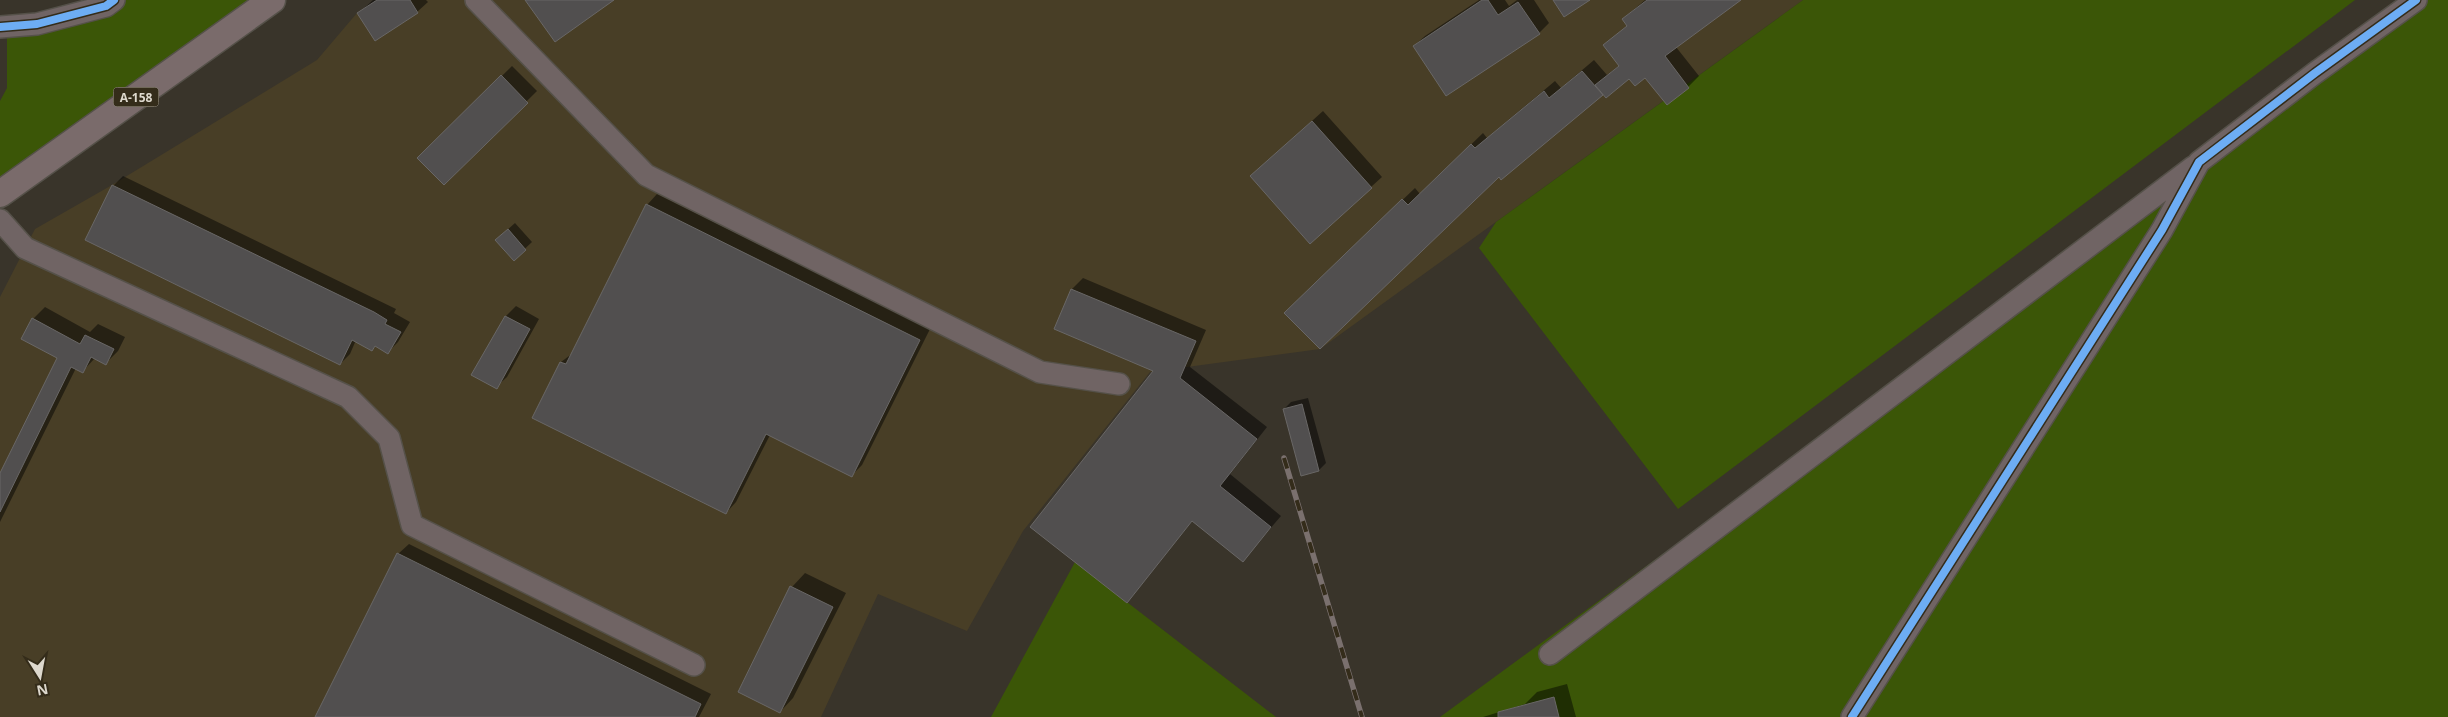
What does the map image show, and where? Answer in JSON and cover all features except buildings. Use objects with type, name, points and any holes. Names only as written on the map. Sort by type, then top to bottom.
[{"type":"main road","name":"А-158","points":[[0,194],[272,0]]},
{"type":"street","points":[[0,27],[37,24],[106,6],[114,0]]},
{"type":"street","points":[[476,0],[646,175],[1040,372],[1119,384]]},
{"type":"street","points":[[1550,654],[2315,73],[2416,0]]},
{"type":"street","points":[[1852,717],[2162,230],[2199,162]]},
{"type":"street","points":[[0,220],[25,248],[348,397],[389,438],[412,525],[694,665]]},
{"type":"shaded area","points":[[377,0],[1803,0],[1320,349],[1150,372],[1023,531],[967,631],[878,594],[821,717],[0,717],[0,297],[35,229],[112,185],[317,60],[357,13]]},
{"type":"green space","points":[[114,0],[272,0],[0,194],[0,101],[7,88],[7,27]]},
{"type":"green space","points":[[1803,0],[2355,0],[1678,509],[1479,248],[1496,222]]},
{"type":"green space","points":[[2416,0],[2448,0],[2448,717],[1440,717],[2199,162]]},
{"type":"green space","points":[[1075,562],[1276,717],[991,717]]},
{"type":"railway","points":[[1284,458],[1362,717]]},
{"type":"cycle path","points":[[0,27],[37,24],[106,6],[114,0]]},
{"type":"cycle path","points":[[1852,717],[2162,230],[2199,162],[2315,73],[2416,0]]}]
